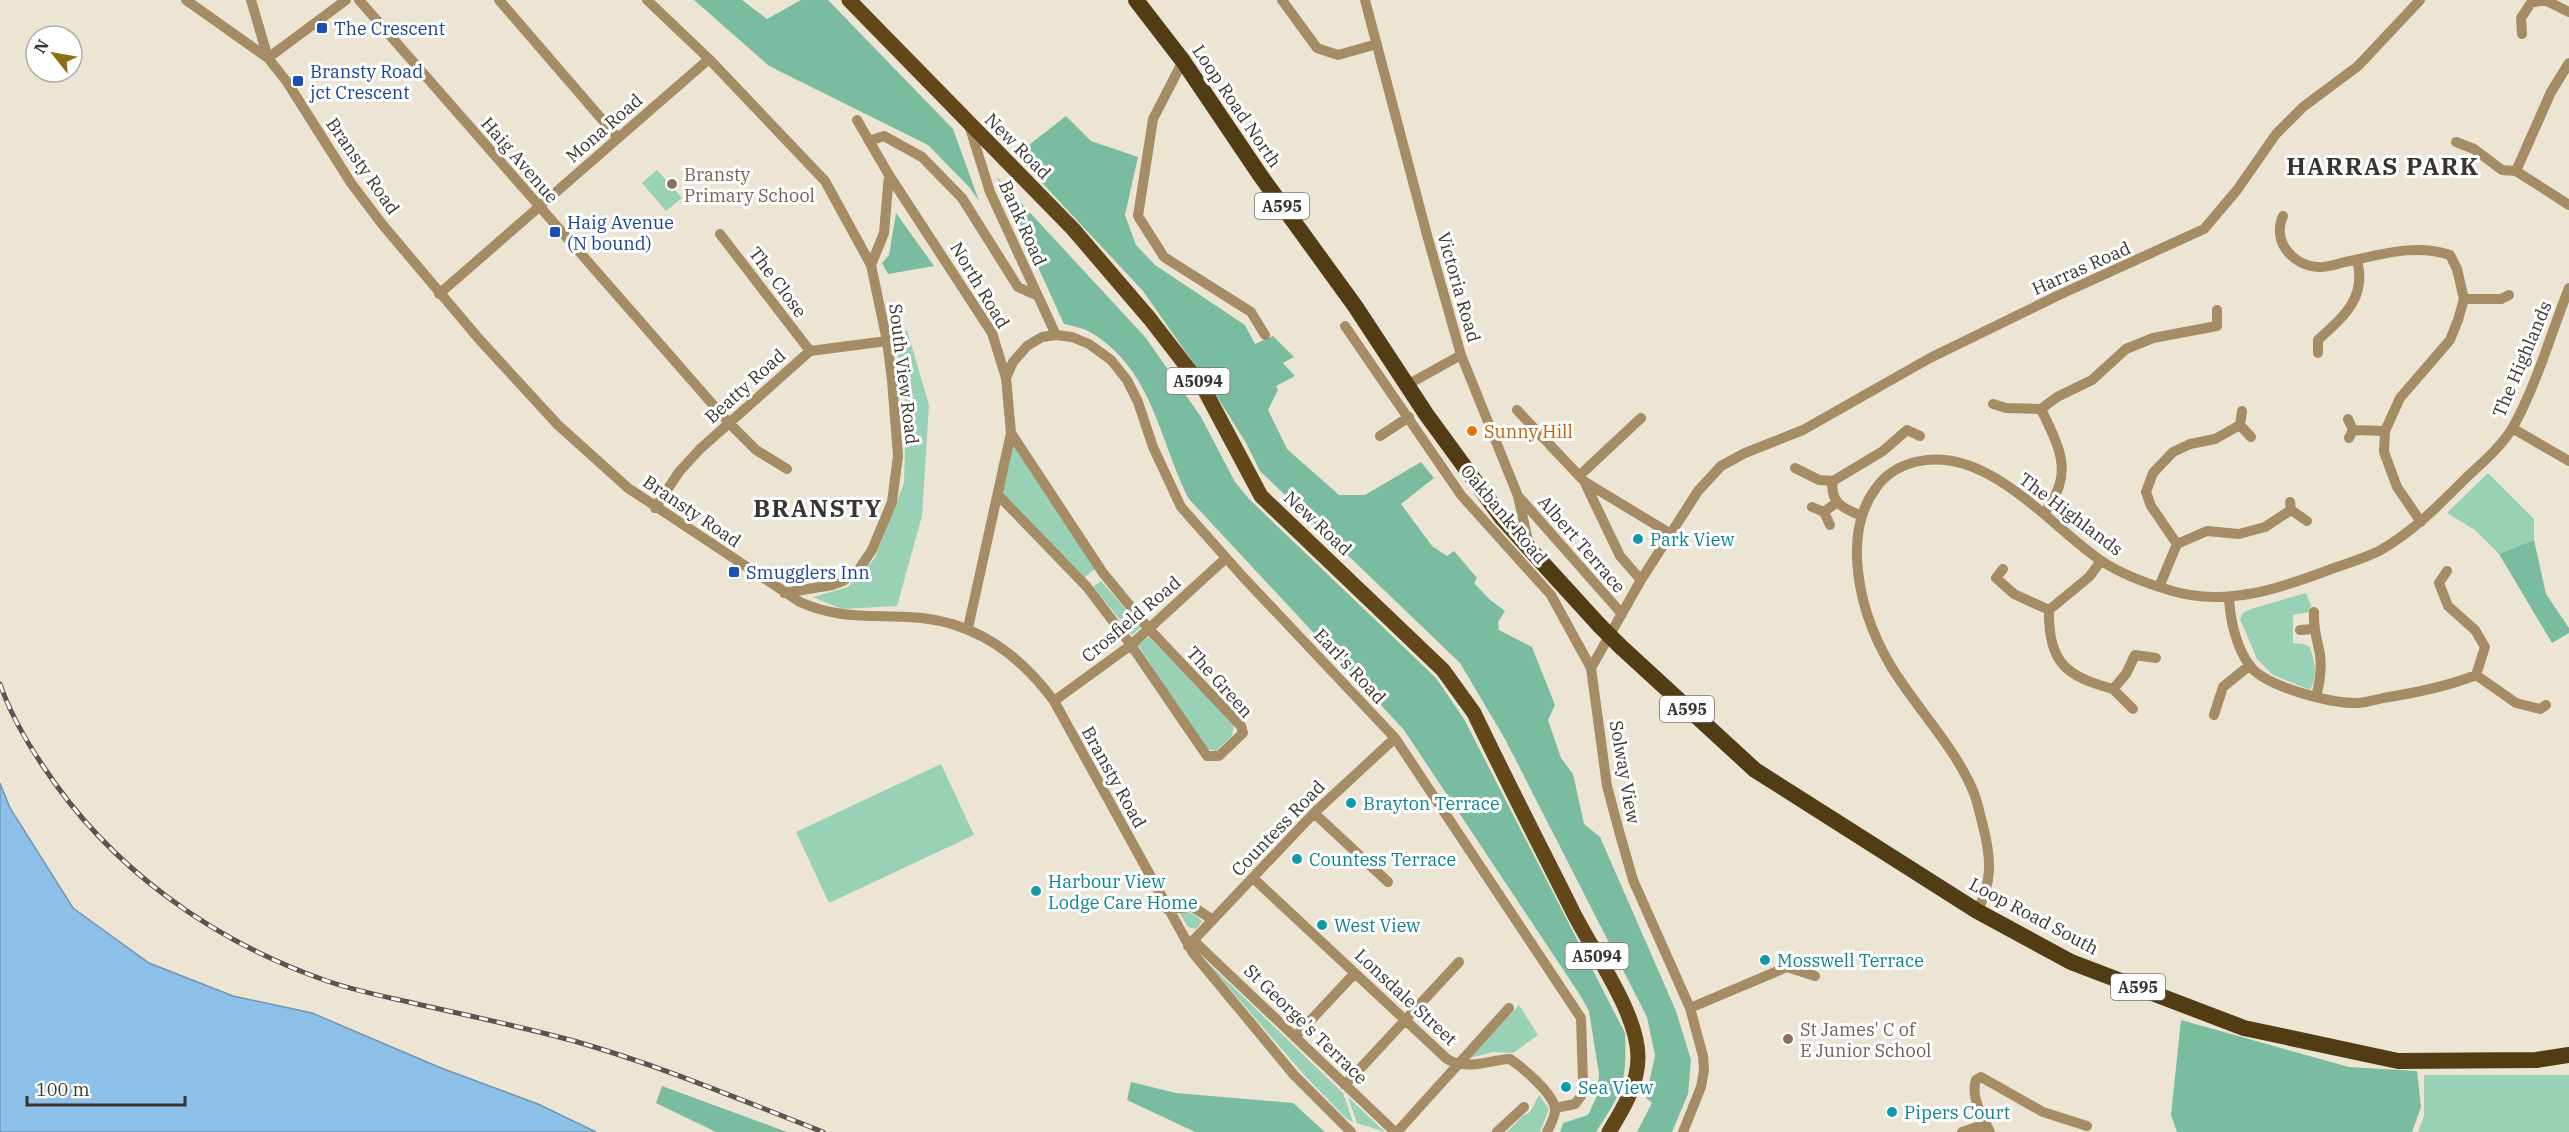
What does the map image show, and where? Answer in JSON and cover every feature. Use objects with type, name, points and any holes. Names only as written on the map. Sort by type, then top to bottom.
[{"type":"highway","name":"Loop Road North","points":[[1136,0],[1183,61],[1260,175],[1355,306],[1426,414],[1502,518],[1620,646],[1755,770]]},
{"type":"highway","name":"Loop Road South","points":[[1755,770],[1977,911],[2071,962],[2244,1028],[2398,1061],[2536,1060],[2569,1055]]},
{"type":"main road","name":"New Road","points":[[849,0],[1073,229],[1150,319],[1204,389],[1261,496],[1443,670],[1474,713],[1573,913],[1622,1001],[1636,1038],[1638,1056],[1634,1084],[1625,1106],[1609,1132]]},
{"type":"street","name":"Bransty Road","points":[[186,0],[268,58],[287,82],[351,183],[440,294],[558,425],[628,488],[784,593],[819,610],[856,617],[909,616],[949,622],[968,628],[1013,656],[1041,684],[1054,701],[1167,909],[1191,943],[1294,1075],[1351,1132]]},
{"type":"street","points":[[251,0],[268,58],[346,0]]},
{"type":"street","name":"Haig Avenue","points":[[359,0],[729,423],[751,445],[787,469]]},
{"type":"street","points":[[499,0],[618,138]]},
{"type":"street","name":"South View Road","points":[[647,0],[708,59],[825,181],[872,265],[887,341],[898,456],[892,502],[867,560],[843,581],[812,590],[784,593]]},
{"type":"street","points":[[1282,0],[1317,48],[1338,55],[1377,44]]},
{"type":"street","name":"Victoria Road","points":[[1365,0],[1461,355],[1518,496],[1536,578]]},
{"type":"street","name":"Harras Road","points":[[1671,534],[1708,478],[1730,461],[1803,430],[1930,358],[2048,300],[2204,229],[2238,190],[2276,134],[2303,108],[2358,66],[2420,0]]},
{"type":"street","points":[[2522,34],[2521,18],[2530,3],[2544,0],[2569,12]]},
{"type":"street","name":"Mona Road","points":[[440,294],[708,59]]},
{"type":"street","points":[[1183,61],[1153,119],[1138,216],[1164,257],[1251,312],[1265,335]]},
{"type":"street","points":[[2516,171],[2551,92],[2569,63]]},
{"type":"street","name":"North Road","points":[[857,120],[889,175],[992,333],[1006,378],[1011,433],[968,628]]},
{"type":"street","name":"Bank Road","points":[[968,122],[990,192],[1056,335]]},
{"type":"street","points":[[869,141],[884,136],[921,157],[962,198],[1018,287],[1038,296]]},
{"type":"street","points":[[2456,141],[2474,149],[2502,170],[2516,171],[2569,205]]},
{"type":"street","points":[[872,265],[884,233],[889,175]]},
{"type":"street","points":[[2283,216],[2274,232],[2291,258],[2318,267],[2394,251],[2433,249],[2450,255],[2457,269],[2464,299],[2450,340],[2400,398],[2385,431],[2384,452],[2397,487],[2421,522]]},
{"type":"street","name":"The Close","points":[[720,234],[810,351]]},
{"type":"street","points":[[2318,352],[2318,340],[2356,299],[2361,275],[2357,260]]},
{"type":"street","name":"The Highlands","points":[[1977,911],[1987,894],[1990,852],[1975,795],[1958,761],[1892,668],[1874,634],[1863,601],[1858,573],[1857,547],[1862,516],[1873,491],[1891,473],[1907,464],[1929,459],[1956,461],[1987,474],[2044,513],[2101,561],[2132,578],[2202,597],[2229,597],[2283,586],[2378,552],[2421,522],[2486,459],[2512,428],[2569,288]]},
{"type":"street","points":[[2464,299],[2505,297],[2498,311]]},
{"type":"street","points":[[1993,404],[2004,411],[2041,409],[2057,398],[2092,381],[2126,349],[2153,338],[2221,329],[2217,310]]},
{"type":"street","name":"Oakbank Road","points":[[1346,326],[1461,495],[1551,595],[1592,668]]},
{"type":"street","points":[[1006,378],[1013,362],[1027,346],[1042,337],[1056,335]]},
{"type":"street","name":"Earl's Road","points":[[1056,335],[1072,337],[1089,344],[1111,360],[1127,380],[1138,402],[1153,447],[1181,507],[1395,738],[1581,1017],[1583,1082],[1581,1096],[1575,1104],[1555,1108]]},
{"type":"street","points":[[2307,335],[2318,340]]},
{"type":"street","name":"Beatty Road","points":[[655,508],[679,472],[729,423],[810,351],[887,341]]},
{"type":"street","points":[[1407,385],[1461,355]]},
{"type":"street","points":[[2041,409],[2060,447],[2063,476],[2056,498],[2044,513]]},
{"type":"street","points":[[1517,410],[1582,479],[1671,534],[1641,580],[1592,668]]},
{"type":"street","points":[[2240,425],[2242,411]]},
{"type":"street","points":[[1380,436],[1409,417]]},
{"type":"street","points":[[1582,479],[1641,418]]},
{"type":"street","points":[[2348,419],[2351,434],[2385,431]]},
{"type":"street","points":[[2240,425],[2251,437]]},
{"type":"street","points":[[2177,544],[2151,506],[2146,492],[2153,473],[2173,452],[2190,444],[2215,439],[2240,425]]},
{"type":"street","points":[[1795,468],[1820,480],[1833,481],[1883,451],[1907,427],[1920,436]]},
{"type":"street","points":[[2512,428],[2568,459]]},
{"type":"street","name":"The Green","points":[[998,495],[1087,587],[1131,645],[1207,756],[1213,758],[1219,756],[1239,738],[1243,733],[1241,726],[1149,629],[1102,573],[1011,433]]},
{"type":"street","points":[[1582,479],[1620,555],[1641,580]]},
{"type":"street","points":[[1833,481],[1832,490],[1837,502],[1844,508],[1862,516]]},
{"type":"street","name":"Albert Terrace","points":[[1518,496],[1622,614]]},
{"type":"street","points":[[1824,512],[1837,502]]},
{"type":"street","points":[[2159,587],[2177,544],[2207,531],[2239,534],[2265,527],[2290,506],[2307,521]]},
{"type":"street","points":[[1812,507],[1824,512],[1830,525]]},
{"type":"street","name":"Crosfield Road","points":[[1054,701],[1131,645],[1226,558]]},
{"type":"street","points":[[2049,610],[2089,577],[2101,561]]},
{"type":"street","points":[[2003,569],[1991,579],[2014,594],[2049,610]]},
{"type":"street","points":[[2447,571],[2433,583],[2448,606],[2475,630],[2485,647],[2476,675]]},
{"type":"street","points":[[2229,597],[2235,635],[2250,665],[2274,683],[2316,697],[2356,703],[2445,687],[2476,675]]},
{"type":"street","points":[[2049,610],[2049,636],[2060,664],[2088,682],[2113,689],[2133,709]]},
{"type":"street","points":[[2314,612],[2313,629],[2320,654],[2321,677],[2316,697]]},
{"type":"street","points":[[2300,630],[2313,629]]},
{"type":"street","points":[[2113,689],[2126,674],[2132,650],[2156,658]]},
{"type":"street","points":[[2214,715],[2223,687],[2250,665]]},
{"type":"street","name":"Solway View","points":[[1592,668],[1607,786],[1633,880],[1690,1008],[1703,1056],[1704,1070],[1698,1094],[1683,1132]]},
{"type":"street","points":[[2476,675],[2516,703],[2543,711]]},
{"type":"street","points":[[2218,700],[2230,704]]},
{"type":"street","name":"Countess Road","points":[[1191,943],[1314,813],[1395,738]]},
{"type":"street","points":[[1314,813],[1388,882]]},
{"type":"street","name":"Lonsdale Street","points":[[1253,878],[1447,1059],[1458,1064]]},
{"type":"street","points":[[1167,909],[1193,908],[1213,920]]},
{"type":"street","name":"St George's Terrace","points":[[1191,943],[1396,1132]]},
{"type":"street","points":[[1345,1085],[1459,962]]},
{"type":"street","points":[[1690,1008],[1787,968],[1815,976]]},
{"type":"street","points":[[1295,1037],[1355,972]]},
{"type":"street","points":[[1396,1132],[1509,1008]]},
{"type":"street","points":[[1458,1064],[1479,1064],[1510,1059],[1520,1066],[1539,1084],[1555,1108],[1548,1132]]},
{"type":"street","points":[[1989,1130],[1978,1107],[1974,1086],[1976,1080],[1982,1077],[2043,1112],[2087,1126]]},
{"type":"street","points":[[1497,1132],[1524,1107]]},
{"type":"street","points":[[1962,1132],[1977,1126],[1989,1130]]},
{"type":"green space","points":[[694,0],[742,0],[767,19],[801,0],[828,0],[953,129],[979,201],[970,188],[928,145],[769,66]]},
{"type":"green space","points":[[1066,116],[1091,141],[1138,157],[1125,215],[1136,245],[1155,265],[1245,325],[1255,344],[1273,336],[1294,357],[1283,363],[1295,376],[1276,386],[1278,390],[1268,410],[1287,449],[1339,495],[1365,495],[1421,462],[1434,478],[1401,504],[1432,546],[1447,556],[1454,551],[1477,578],[1474,583],[1489,599],[1505,611],[1498,622],[1499,630],[1532,647],[1555,705],[1548,720],[1561,758],[1573,774],[1584,824],[1600,837],[1676,1011],[1691,1060],[1688,1094],[1672,1132],[1637,1132],[1652,1103],[1646,1098],[1655,1055],[1647,1017],[1505,739],[1460,663],[1260,471],[1246,443],[1218,398],[1143,291],[1016,155]]},
{"type":"green space","points":[[657,170],[682,198],[666,211],[642,183]]},
{"type":"green space","points":[[997,177],[1146,338],[1201,417],[1235,482],[1250,500],[1436,678],[1464,719],[1625,1033],[1625,1063],[1621,1086],[1618,1096],[1596,1132],[1560,1132],[1563,1123],[1588,1115],[1597,1096],[1599,1074],[1589,1011],[1580,995],[1404,730],[1189,499],[1152,407],[1128,365],[1111,347],[1090,332],[1064,324]]},
{"type":"green space","points":[[896,213],[934,266],[888,274],[882,263],[889,255]]},
{"type":"green space","points":[[907,330],[929,405],[922,516],[897,606],[842,609],[813,597],[848,587],[875,558],[904,483],[906,407],[895,337]]},
{"type":"green space","points":[[1013,444],[1096,568],[1084,578],[1002,494]]},
{"type":"green space","points":[[2488,473],[2534,519],[2534,540],[2499,554],[2475,530],[2447,513]]},
{"type":"green space","points":[[2534,540],[2546,594],[2569,628],[2569,633],[2552,643],[2499,554]]},
{"type":"green space","points":[[1101,581],[1141,627],[1132,635],[1095,589],[1094,586]]},
{"type":"green space","points":[[2306,593],[2311,605],[2309,612],[2293,615],[2293,643],[2310,647],[2315,669],[2310,690],[2273,675],[2257,659],[2240,619],[2243,613],[2251,609]]},
{"type":"green space","points":[[1149,637],[1234,725],[1232,736],[1216,751],[1205,748],[1138,645]]},
{"type":"green space","points":[[941,764],[974,835],[829,903],[796,832]]},
{"type":"green space","points":[[1179,912],[1194,914],[1202,921],[1196,929],[1188,927]]},
{"type":"green space","points":[[1206,961],[1343,1093],[1353,1122],[1347,1119],[1305,1076]]},
{"type":"green space","points":[[1519,1005],[1538,1035],[1513,1053],[1493,1052],[1470,1058]]},
{"type":"green space","points":[[2181,1020],[2349,1067],[2417,1071],[2421,1107],[2412,1132],[2177,1132],[2171,1115]]},
{"type":"green space","points":[[2424,1075],[2569,1075],[2569,1132],[2418,1132],[2424,1116]]},
{"type":"green space","points":[[1131,1082],[1176,1093],[1293,1103],[1325,1132],[1195,1132],[1127,1100]]},
{"type":"green space","points":[[662,1086],[787,1132],[716,1132],[656,1103]]},
{"type":"green space","points":[[1539,1095],[1549,1109],[1540,1132],[1507,1132],[1530,1112]]},
{"type":"green space","points":[[1348,1097],[1385,1132],[1357,1123]]},
{"type":"water","points":[[0,783],[10,808],[73,908],[149,963],[233,996],[312,1013],[441,1068],[538,1104],[596,1132],[0,1132]]},
{"type":"railway","points":[[0,684],[14,716],[37,756],[70,803],[99,837],[167,897],[244,945],[285,964],[349,988],[535,1031],[606,1050],[823,1132]]},
{"type":"place","name":"The Crescent","points":[[322,28]]},
{"type":"place","name":"Bransty Road jct Crescent","points":[[298,81]]},
{"type":"place","name":"Bransty Primary School","points":[[672,184]]},
{"type":"place","name":"Haig Avenue (N bound)","points":[[555,232]]},
{"type":"place","name":"Sunny Hill","points":[[1472,431]]},
{"type":"place","name":"Park View","points":[[1638,539]]},
{"type":"place","name":"Smugglers Inn","points":[[734,572]]},
{"type":"place","name":"Brayton Terrace","points":[[1351,803]]},
{"type":"place","name":"Countess Terrace","points":[[1297,859]]},
{"type":"place","name":"Harbour View Lodge Care Home","points":[[1036,891]]},
{"type":"place","name":"West View","points":[[1322,925]]},
{"type":"place","name":"Mosswell Terrace","points":[[1765,960]]},
{"type":"place","name":"St James' C of E Junior School","points":[[1788,1039]]},
{"type":"place","name":"Sea View","points":[[1566,1087]]},
{"type":"place","name":"Pipers Court","points":[[1892,1112]]},
{"type":"district","name":"HARRAS PARK","points":[[2383,166]]},
{"type":"district","name":"BRANSTY","points":[[818,508]]}]
